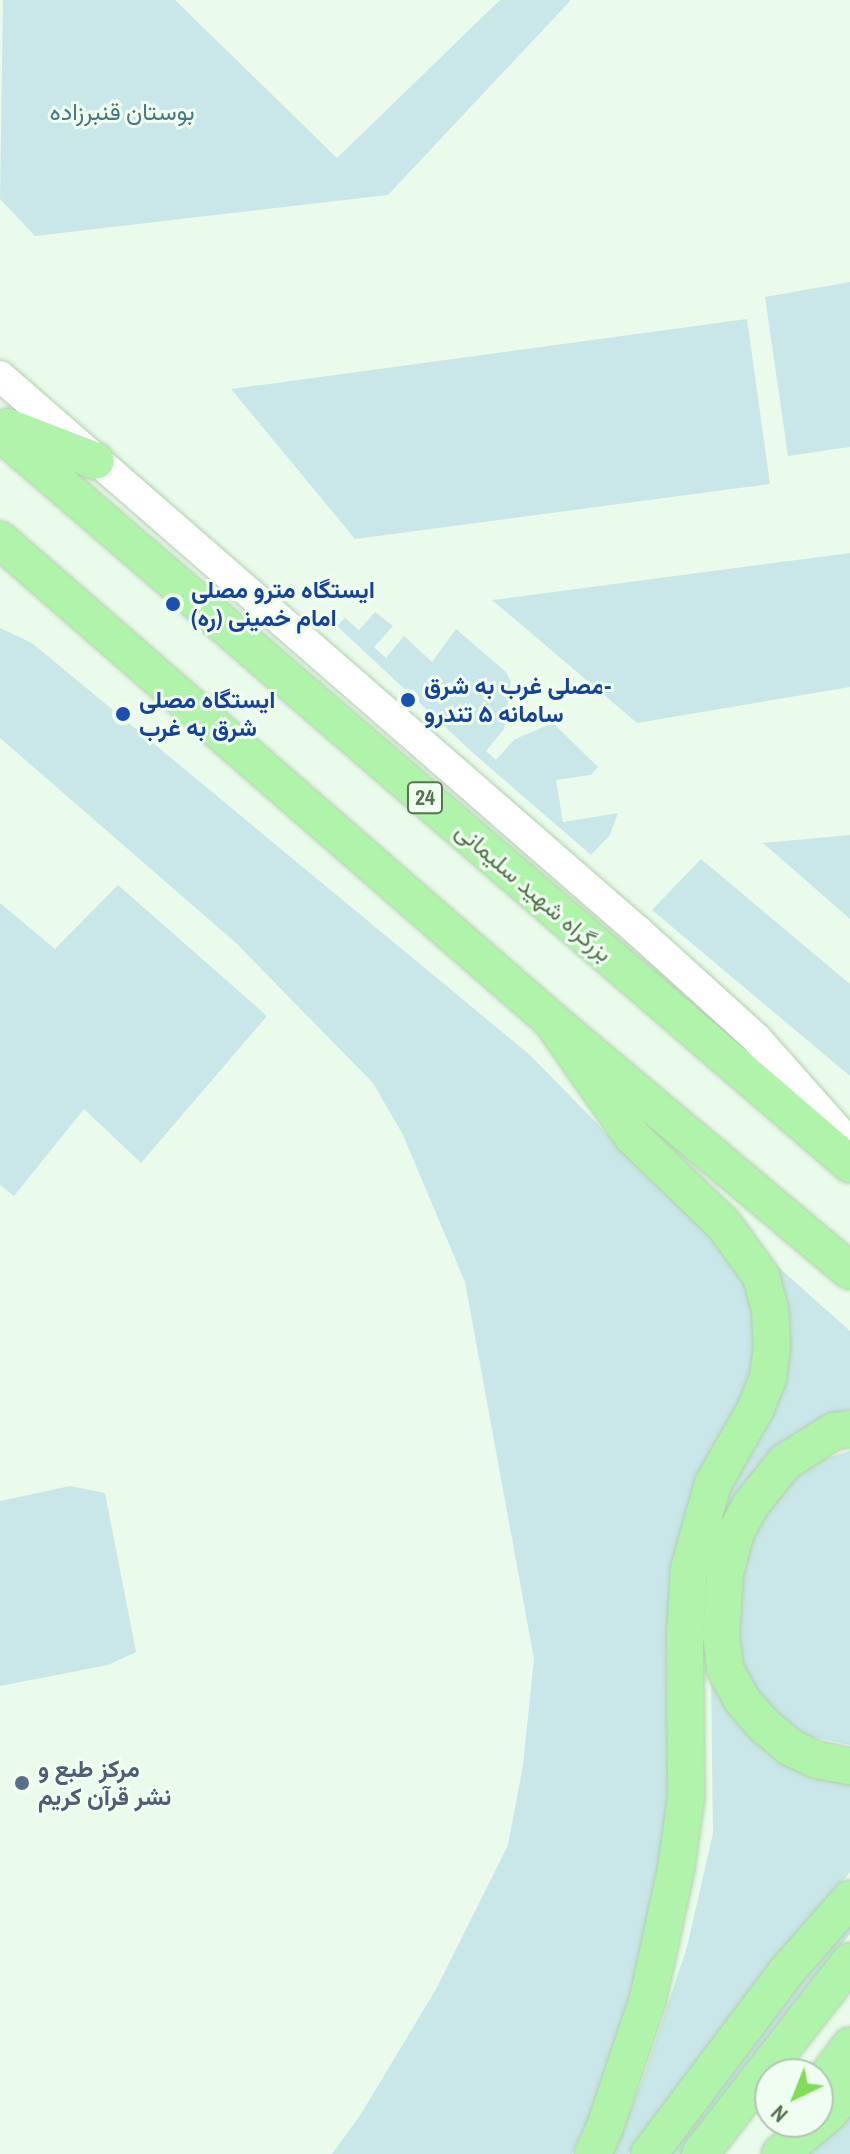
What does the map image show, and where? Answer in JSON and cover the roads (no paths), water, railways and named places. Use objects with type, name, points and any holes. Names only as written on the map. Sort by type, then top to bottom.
[{"type":"highway","points":[[0,423],[96,461]]},
{"type":"highway","name":"بزرگراه شهید سلیمانی","points":[[0,432],[850,1164]]},
{"type":"highway","points":[[0,540],[551,1020],[850,1271]]},
{"type":"highway","points":[[551,1020],[633,1137],[724,1225],[761,1276],[770,1309],[772,1345],[768,1378],[756,1408],[713,1484],[689,1569],[685,1636],[686,1798],[676,1869],[648,1999],[593,2154]]},
{"type":"highway","points":[[850,1429],[834,1431],[785,1462],[750,1506],[736,1532],[725,1573],[721,1635],[725,1669],[742,1700],[765,1726],[791,1748],[818,1760],[850,1766]]},
{"type":"highway","points":[[649,2154],[786,1972],[850,1899]]},
{"type":"highway","points":[[700,2154],[850,1961]]},
{"type":"highway","points":[[834,2068],[850,2046]]},
{"type":"highway","points":[[780,2154],[829,2113],[850,2088]]},
{"type":"main road","points":[[0,376],[651,942],[756,1038],[850,1144]]},
{"type":"place","name":"ایستگاه مترو مصلی امام خمینی (ره)","points":[[173,604]]},
{"type":"place","name":"مصلی غرب به شرق- سامانه ۵ تندرو","points":[[408,700]]},
{"type":"place","name":"ایستگاه مصلی شرق به غرب","points":[[123,714]]},
{"type":"place","name":"مرکز طبع و نشر قرآن کریم","points":[[22,1783]]},
{"type":"park label","name":"بوستان قنبرزاده","points":[[122,112]]}]
